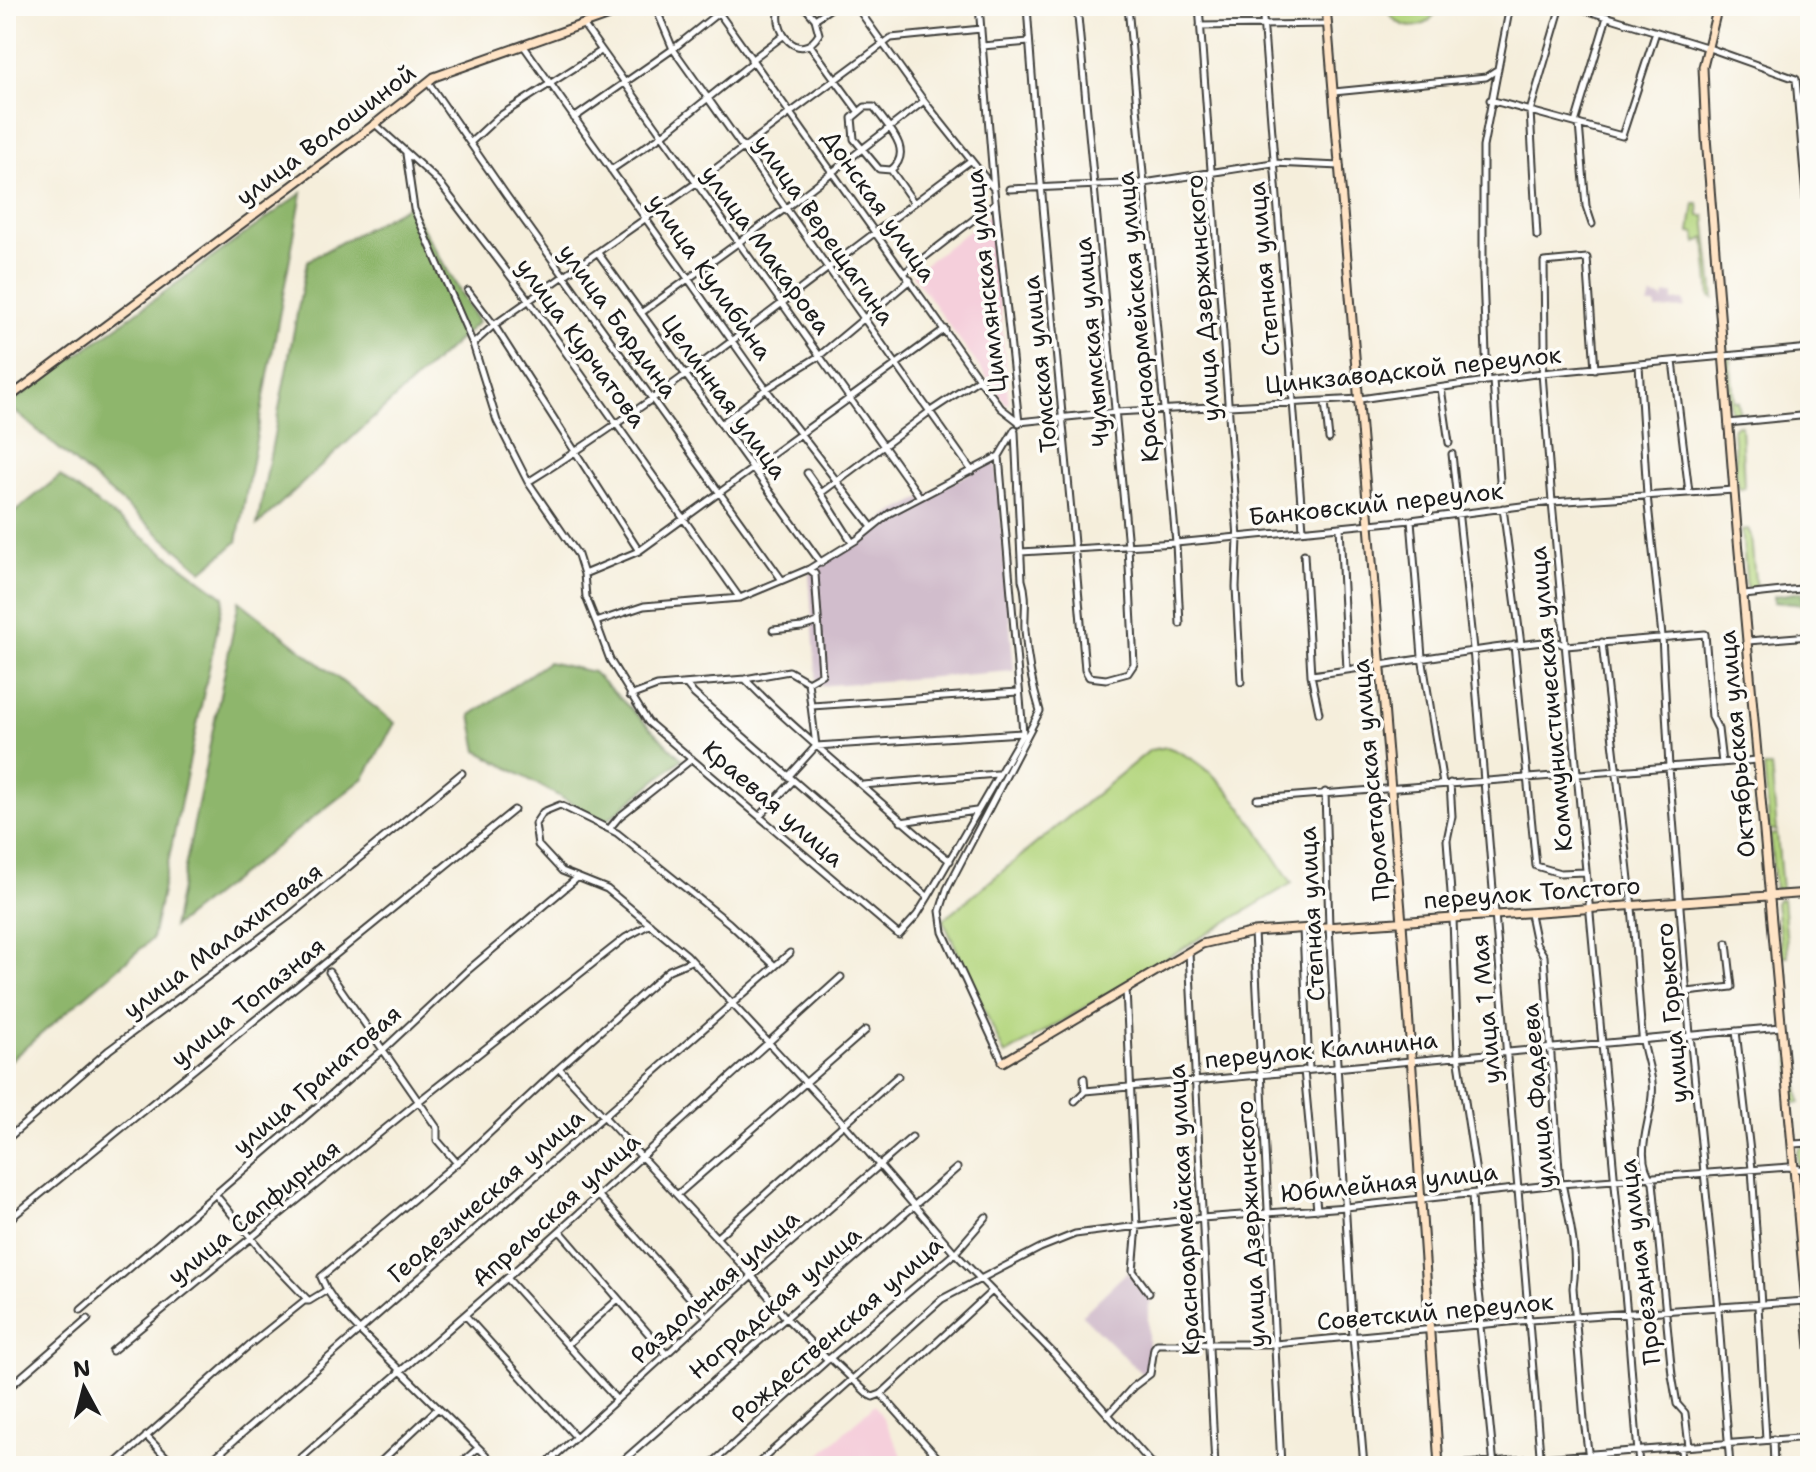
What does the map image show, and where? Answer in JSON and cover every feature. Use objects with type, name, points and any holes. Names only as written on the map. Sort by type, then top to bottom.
[{"type":"street","name":"улица Волошиной","points":[[6,400],[375,124],[427,81],[634,6]]},
{"type":"street","name":"улица Верещагина","points":[[655,6],[673,49],[972,471]]},
{"type":"street","name":"Донская улица","points":[[714,6],[979,379],[1001,408],[1019,422]]},
{"type":"street","points":[[781,6],[778,17],[783,36],[795,45],[810,45]]},
{"type":"street","points":[[804,6],[815,19],[819,34],[810,45]]},
{"type":"street","points":[[815,19],[834,6]]},
{"type":"street","points":[[856,6],[924,101],[994,190]]},
{"type":"street","name":"Цимлянская улица","points":[[979,6],[994,190],[1019,422],[999,456]]},
{"type":"street","name":"Томская улица","points":[[1027,6],[1039,188],[1064,417],[1085,670],[1089,677],[1095,679],[1128,673]]},
{"type":"street","name":"Чулымская улица","points":[[1077,6],[1128,547],[1134,664],[1128,673]]},
{"type":"street","name":"Красноармейская улица","points":[[1128,6],[1176,543],[1180,624]]},
{"type":"street","name":"улица Дзержинского","points":[[1199,6],[1238,538],[1236,587],[1241,682]]},
{"type":"street","name":"Степная улица","points":[[1262,6],[1303,529]]},
{"type":"street","name":"Пролетарская улица","points":[[1326,6],[1402,923],[1439,1466]]},
{"type":"street","points":[[1500,481],[1483,275],[1483,147],[1510,6]]},
{"type":"street","points":[[1537,236],[1530,111],[1561,6]]},
{"type":"street","points":[[1572,6],[1706,47],[1796,79],[1810,244]]},
{"type":"street","name":"Октябрьская улица","points":[[1718,6],[1706,47],[1703,93],[1706,137],[1728,423],[1810,1348]]},
{"type":"street","points":[[574,118],[673,49],[718,13]]},
{"type":"street","points":[[1592,224],[1586,206],[1577,124],[1607,17]]},
{"type":"street","name":"улица Макарова","points":[[583,24],[920,497]]},
{"type":"street","points":[[1200,26],[1328,24]]},
{"type":"street","points":[[473,344],[494,325],[696,183],[891,38],[981,29]]},
{"type":"street","points":[[1490,100],[1622,136],[1656,32]]},
{"type":"street","points":[[611,170],[661,136],[783,36]]},
{"type":"street","points":[[982,46],[1029,42]]},
{"type":"street","name":"улица Кулибина","points":[[523,45],[766,389],[872,527]]},
{"type":"street","points":[[810,45],[858,111]]},
{"type":"street","points":[[470,143],[498,117],[601,51]]},
{"type":"street","points":[[1334,92],[1486,77],[1496,71]]},
{"type":"street","points":[[1486,77],[1493,88]]},
{"type":"street","name":"улица Бардина","points":[[427,81],[782,580]]},
{"type":"street","points":[[641,313],[833,173],[924,101]]},
{"type":"street","points":[[865,107],[874,107],[901,146],[901,159],[891,170],[879,169],[862,150],[851,129],[852,118],[865,107]]},
{"type":"street","name":"улица Курчатова","points":[[375,124],[439,182],[530,302],[740,598]]},
{"type":"street","name":"Краевая улица","points":[[405,153],[414,209],[473,344],[497,421],[528,482],[578,555],[586,597],[610,660],[648,722],[899,935],[928,897]]},
{"type":"street","points":[[528,482],[576,452],[783,305],[970,161]]},
{"type":"street","points":[[1009,189],[1144,183],[1273,163],[1341,166]]},
{"type":"street","points":[[891,170],[914,203]]},
{"type":"street","points":[[904,273],[996,202]]},
{"type":"street","name":"Целинная улица","points":[[598,253],[821,563]]},
{"type":"street","name":"Коммунистическая улица","points":[[1595,369],[1587,258],[1544,262],[1545,344],[1542,373],[1552,502],[1639,1466]]},
{"type":"street","points":[[721,424],[766,389],[819,356],[910,280]]},
{"type":"street","points":[[468,291],[494,325],[639,551]]},
{"type":"street","points":[[584,574],[639,551],[945,329]]},
{"type":"street","name":"Цинкзаводской переулок","points":[[1019,422],[1116,412],[1360,399],[1542,373],[1810,348]]},
{"type":"street","points":[[1673,361],[1689,492]]},
{"type":"street","name":"улица Горького","points":[[1639,365],[1690,1035],[1718,1309],[1730,1466]]},
{"type":"street","points":[[821,493],[929,412],[979,379]]},
{"type":"street","points":[[1441,388],[1449,443]]},
{"type":"street","points":[[1325,402],[1329,439]]},
{"type":"street","points":[[1728,423],[1810,415]]},
{"type":"street","points":[[1003,1062],[943,932],[940,911],[947,889],[1040,711],[1030,680],[1025,628],[1027,596],[1022,580],[1015,429]]},
{"type":"street","name":"улица 1 Мая","points":[[1452,454],[1473,649],[1541,1466]]},
{"type":"street","points":[[596,622],[644,606],[740,598],[821,563],[890,513],[999,456],[1023,733],[928,897],[790,779],[686,684]]},
{"type":"street","points":[[807,473],[852,542]]},
{"type":"street","name":"Банковский переулок","points":[[1021,552],[1238,538],[1552,502],[1734,490]]},
{"type":"street","points":[[1503,508],[1536,866],[1560,873],[1585,872]]},
{"type":"street","points":[[1411,520],[1422,657],[1452,816],[1447,840],[1458,1055],[1476,1194],[1480,1326],[1494,1464]]},
{"type":"street","points":[[1340,527],[1347,668]]},
{"type":"street","points":[[1304,554],[1311,675],[1319,713]]},
{"type":"street","points":[[808,682],[822,674],[815,574],[809,569]]},
{"type":"street","points":[[1744,595],[1810,588]]},
{"type":"street","points":[[773,630],[818,622]]},
{"type":"street","points":[[1311,675],[1517,644],[1555,641],[1566,646],[1705,634],[1712,717],[1718,729],[1722,763]]},
{"type":"street","points":[[1748,641],[1810,636]]},
{"type":"street","name":"Проездная улица","points":[[1602,642],[1632,906],[1643,1039],[1652,1084],[1652,1113],[1645,1131],[1643,1154],[1646,1171],[1653,1182],[1672,1375],[1677,1404],[1685,1413],[1689,1446]]},
{"type":"street","points":[[630,696],[657,686],[745,679],[789,671],[808,682]]},
{"type":"street","points":[[745,679],[770,707],[862,785],[900,822],[950,861]]},
{"type":"street","points":[[760,816],[816,746],[808,682]]},
{"type":"street","points":[[812,706],[1018,692]]},
{"type":"street","points":[[816,746],[1023,733]]},
{"type":"street","points":[[609,829],[619,817],[692,759]]},
{"type":"street","points":[[1257,799],[1759,760]]},
{"type":"street","name":"улица Малахитовая","points":[[6,1140],[109,1050],[288,917],[462,773]]},
{"type":"street","points":[[862,785],[998,774]]},
{"type":"street","name":"Степная улица","points":[[1325,792],[1329,927],[1353,1336],[1364,1466]]},
{"type":"street","points":[[775,966],[729,923],[609,829],[560,805],[543,812],[535,824],[538,845],[562,871],[607,889],[692,961],[844,1124],[955,1253],[1030,1329],[1154,1466]]},
{"type":"street","name":"улица Топазная","points":[[6,1222],[514,810]]},
{"type":"street","points":[[900,822],[976,811]]},
{"type":"street","name":"улица Гранатовая","points":[[81,1310],[214,1192],[384,1049],[443,992],[577,879]]},
{"type":"street","name":"переулок Толстого","points":[[1003,1062],[1202,944],[1254,932],[1810,893]]},
{"type":"street","name":"улица Фадеева","points":[[1530,914],[1536,943],[1544,956],[1560,1184],[1574,1240],[1575,1319],[1590,1466]]},
{"type":"street","name":"улица Сапфирная","points":[[112,1351],[419,1101],[625,938],[650,924]]},
{"type":"street","points":[[1303,929],[1307,1070],[1317,1210]]},
{"type":"street","name":"улица Дзержинского","points":[[1254,932],[1281,1466]]},
{"type":"street","points":[[1687,992],[1732,987],[1727,943]]},
{"type":"street","name":"Красноармейская улица","points":[[1189,952],[1215,1466]]},
{"type":"street","name":"Геодезическая улица","points":[[205,1466],[790,953]]},
{"type":"street","points":[[497,1466],[341,1311],[321,1277],[457,1163],[669,970],[692,961]]},
{"type":"street","points":[[329,972],[437,1128],[437,1140],[457,1163]]},
{"type":"street","name":"Апрельская улица","points":[[292,1466],[642,1158],[841,977]]},
{"type":"street","points":[[1126,988],[1137,1226],[1133,1271],[1149,1293]]},
{"type":"street","name":"переулок Калинина","points":[[1085,1091],[1782,1027]]},
{"type":"street","points":[[677,1195],[866,1030]]},
{"type":"street","points":[[1736,1031],[1752,1169],[1759,1306],[1774,1466]]},
{"type":"street","points":[[559,1068],[752,1276],[785,1317],[871,1396],[881,1394],[991,1292]]},
{"type":"street","points":[[716,1238],[898,1076]]},
{"type":"street","points":[[1075,1101],[1085,1091],[1084,1078]]},
{"type":"street","name":"Раздольная улица","points":[[544,1466],[752,1276],[912,1137]]},
{"type":"street","points":[[1793,1144],[1810,1143]]},
{"type":"street","name":"Юбилейная улица","points":[[755,1466],[942,1299],[1075,1234],[1202,1218],[1317,1210],[1560,1184],[1752,1169],[1795,1167],[1810,1171]]},
{"type":"street","name":"Ноградская улица","points":[[617,1466],[957,1168]]},
{"type":"street","points":[[214,1192],[309,1301]]},
{"type":"street","points":[[599,1196],[707,1317]]},
{"type":"street","name":"Рождественская улица","points":[[709,1466],[955,1253],[986,1217]]},
{"type":"street","points":[[560,1231],[666,1354]]},
{"type":"street","points":[[507,1278],[616,1400]]},
{"type":"street","points":[[113,1466],[248,1346],[304,1301],[327,1290]]},
{"type":"street","points":[[567,1345],[617,1300]]},
{"type":"street","name":"Советский переулок","points":[[1108,1415],[1133,1387],[1150,1374],[1157,1344],[1275,1344],[1530,1320],[1806,1301]]},
{"type":"street","points":[[465,1315],[576,1437]]},
{"type":"street","points":[[6,1390],[88,1319]]},
{"type":"street","points":[[881,1394],[945,1466]]},
{"type":"street","points":[[376,1466],[438,1408]]},
{"type":"street","points":[[146,1436],[175,1466]]},
{"type":"street","points":[[1439,1466],[1810,1437]]},
{"type":"street","points":[[1681,1447],[1682,1466]]},
{"type":"street","points":[[458,1466],[478,1448]]},
{"type":"shaded area","points":[[989,215],[992,216],[1009,404],[1006,404],[912,274]]},
{"type":"shaded area","points":[[1673,294],[1673,301],[1684,300],[1685,308],[1656,310],[1656,305],[1648,305],[1651,296],[1662,298],[1663,303],[1664,295]]},
{"type":"shaded area","points":[[996,460],[1014,671],[817,686],[809,574],[890,514]]},
{"type":"shaded area","points":[[1127,1272],[1152,1299],[1148,1308],[1148,1372],[1144,1376],[1082,1315]]},
{"type":"shaded area","points":[[875,1404],[901,1453],[903,1466],[808,1466]]},
{"type":"green space","points":[[1386,6],[1439,6],[1428,21],[1412,27],[1397,22]]},
{"type":"green space","points":[[302,193],[237,542],[202,571],[8,405]]},
{"type":"green space","points":[[1694,203],[1698,203],[1699,216],[1705,216],[1714,298],[1710,297],[1705,238],[1697,243],[1695,233],[1690,232]]},
{"type":"green space","points":[[409,205],[478,322],[257,525],[307,261]]},
{"type":"green space","points":[[1726,357],[1730,357],[1734,401],[1738,401],[1740,419],[1731,415]]},
{"type":"green space","points":[[1741,425],[1744,488],[1740,489],[1737,485],[1733,429]]},
{"type":"green space","points":[[60,476],[224,597],[152,939],[6,1064],[6,519]]},
{"type":"green space","points":[[1748,529],[1756,592],[1747,590],[1742,530]]},
{"type":"green space","points":[[1802,592],[1803,605],[1774,602],[1774,596]]},
{"type":"green space","points":[[239,601],[395,723],[364,778],[173,927]]},
{"type":"green space","points":[[548,662],[593,672],[682,759],[605,822],[478,751],[471,715]]},
{"type":"green space","points":[[1167,747],[1207,770],[1224,786],[1292,883],[1005,1055],[943,920],[1150,750]]},
{"type":"green space","points":[[1764,767],[1771,767],[1777,831],[1770,831]]},
{"type":"green space","points":[[1777,834],[1782,890],[1775,889],[1770,835]]},
{"type":"green space","points":[[1783,899],[1788,956],[1782,956],[1776,903]]},
{"type":"green space","points":[[1790,1054],[1796,1054],[1800,1103],[1794,1103]]},
{"type":"green space","points":[[1803,1145],[1810,1145],[1810,1168],[1798,1163],[1797,1151]]}]
